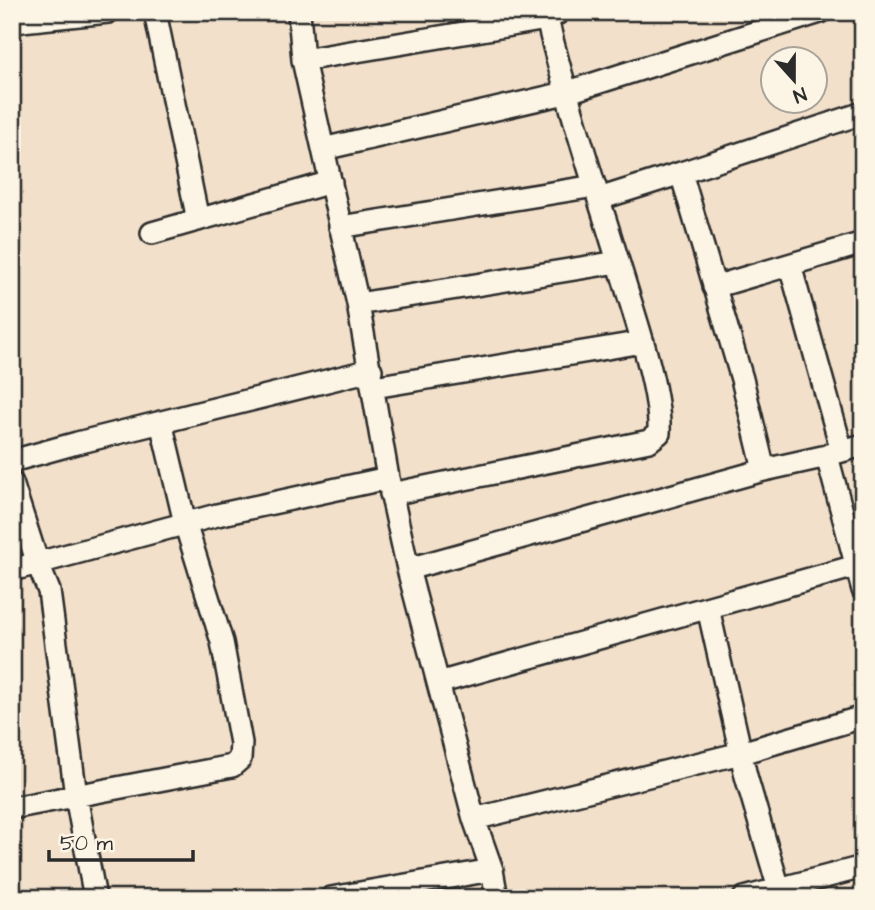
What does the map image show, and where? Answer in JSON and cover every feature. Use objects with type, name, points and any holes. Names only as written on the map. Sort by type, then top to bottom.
[{"type":"street","points":[[12,23],[108,12]]},
{"type":"street","points":[[155,12],[198,220]]},
{"type":"street","points":[[299,12],[303,60],[358,304],[390,486],[408,569],[474,818],[492,870],[497,898]]},
{"type":"street","points":[[323,149],[565,93],[820,12]]},
{"type":"street","points":[[12,570],[185,523],[649,441],[659,433],[660,419],[643,342],[565,93],[553,16],[303,60]]},
{"type":"street","points":[[340,227],[597,193],[681,173],[863,113]]},
{"type":"street","points":[[681,173],[742,379],[764,470]]},
{"type":"street","points":[[152,233],[331,182]]},
{"type":"street","points":[[714,287],[863,243]]},
{"type":"street","points":[[358,304],[618,262]]},
{"type":"street","points":[[790,265],[860,565],[863,590]]},
{"type":"street","points":[[12,461],[161,422],[372,378],[643,342]]},
{"type":"street","points":[[12,808],[232,766],[240,759],[241,743],[222,642],[185,523],[161,422]]},
{"type":"street","points":[[408,569],[863,445]]},
{"type":"street","points":[[12,483],[49,592],[76,796],[95,898]]},
{"type":"street","points":[[438,683],[860,565]]},
{"type":"street","points":[[708,608],[741,752],[779,889]]},
{"type":"street","points":[[474,818],[741,752],[863,717]]},
{"type":"street","points":[[744,898],[863,867]]},
{"type":"street","points":[[331,898],[492,870]]}]
